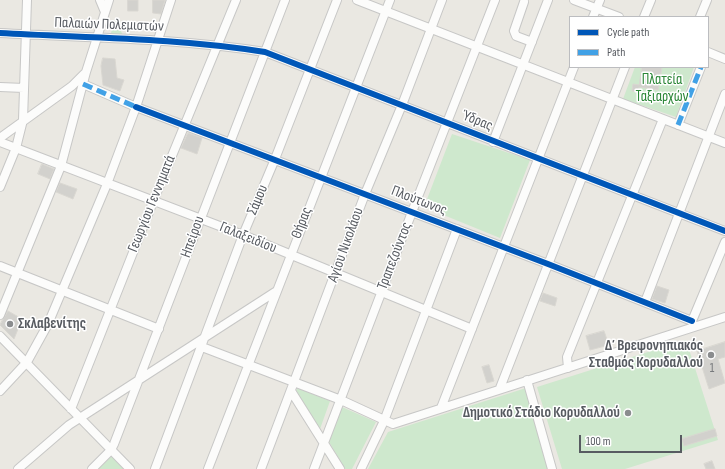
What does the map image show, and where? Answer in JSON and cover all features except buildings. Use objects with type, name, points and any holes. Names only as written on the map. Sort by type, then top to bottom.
[{"type":"street","points":[[0,187],[16,148],[23,120],[27,0]]},
{"type":"street","points":[[100,0],[105,12]]},
{"type":"street","points":[[0,315],[61,166],[86,72],[109,0]]},
{"type":"street","points":[[0,391],[27,362],[48,324],[108,184],[136,107],[171,0]]},
{"type":"street","name":"Γεωργίου Γεννηματά","points":[[72,409],[153,202],[236,0]]},
{"type":"street","name":"Ηπείρου","points":[[92,469],[111,450],[140,380],[200,218],[285,0]]},
{"type":"street","name":"Σάμου","points":[[155,469],[206,337],[243,235],[275,159],[337,0]]},
{"type":"street","points":[[357,0],[725,143]]},
{"type":"street","name":"Θήρας","points":[[208,469],[275,292],[390,0]]},
{"type":"street","name":"Αγίου Νικολάου","points":[[260,469],[365,194],[402,105],[442,0]]},
{"type":"street","name":"Τραπεζούντος","points":[[314,469],[381,292],[448,124],[495,0]]},
{"type":"street","points":[[493,142],[548,0]]},
{"type":"street","points":[[574,0],[616,16]]},
{"type":"street","points":[[594,16],[600,0]]},
{"type":"street","points":[[644,16],[651,0]]},
{"type":"street","points":[[700,16],[707,0]]},
{"type":"street","points":[[524,2],[514,30],[516,36],[532,42]]},
{"type":"street","name":"Παλαιών Πολεμιστών","points":[[0,33],[217,44]]},
{"type":"street","name":"Ύδρας","points":[[217,44],[265,52],[725,231]]},
{"type":"street","points":[[709,52],[725,59]]},
{"type":"street","points":[[441,408],[574,68]]},
{"type":"street","points":[[500,388],[625,68]]},
{"type":"street","points":[[678,125],[701,68]]},
{"type":"street","points":[[0,138],[72,86],[86,72]]},
{"type":"street","name":"Πλούτωνος","points":[[83,84],[136,107],[597,283],[645,302],[693,324]]},
{"type":"street","points":[[0,86],[24,88]]},
{"type":"street","points":[[645,302],[725,94]]},
{"type":"street","points":[[568,368],[567,357],[663,119]]},
{"type":"street","name":"Γαλαξειδίου","points":[[0,142],[153,202],[243,235],[472,329]]},
{"type":"street","points":[[362,469],[384,421],[457,229]]},
{"type":"street","points":[[693,324],[725,242]]},
{"type":"street","points":[[0,266],[159,329]]},
{"type":"street","points":[[18,469],[69,425],[275,292]]},
{"type":"street","points":[[202,347],[341,400],[389,423],[397,423],[500,388],[568,368],[693,324],[725,317]]},
{"type":"street","points":[[0,336],[130,469]]},
{"type":"street","points":[[527,380],[552,469]]},
{"type":"street","points":[[291,391],[340,469]]},
{"type":"green space","points":[[115,20],[124,37],[110,36]]},
{"type":"green space","name":"Πλατεία Ταξιαρχών","points":[[635,68],[694,68],[676,117],[623,99]]},
{"type":"green space","points":[[452,134],[530,160],[500,238],[424,207]]},
{"type":"green space","name":"Δημοτικό Στάδιο Κορυδαλλού","points":[[686,340],[718,440],[625,469],[562,469],[537,387]]},
{"type":"green space","points":[[297,388],[330,401],[320,429],[296,392]]},
{"type":"green space","points":[[526,388],[549,469],[368,469],[388,432]]},
{"type":"green space","points":[[342,407],[376,422],[352,469],[345,469],[328,440]]},
{"type":"green space","points":[[112,456],[124,469],[98,469]]},
{"type":"marked path","points":[[678,125],[701,68]]},
{"type":"marked path","points":[[83,84],[136,107]]},
{"type":"cycle path","points":[[0,33],[166,41],[232,47],[265,52],[725,231]]},
{"type":"cycle path","points":[[136,107],[548,264],[692,321]]},
{"type":"place","name":"Σκλαβενίτης","points":[[10,324]]},
{"type":"place","name":"Δ΄ Βρεφονηπιακός Σταθμός Κορυδαλλού","points":[[711,355]]},
{"type":"place","name":"Δημοτικό Στάδιο Κορυδαλλού","points":[[628,413]]}]
